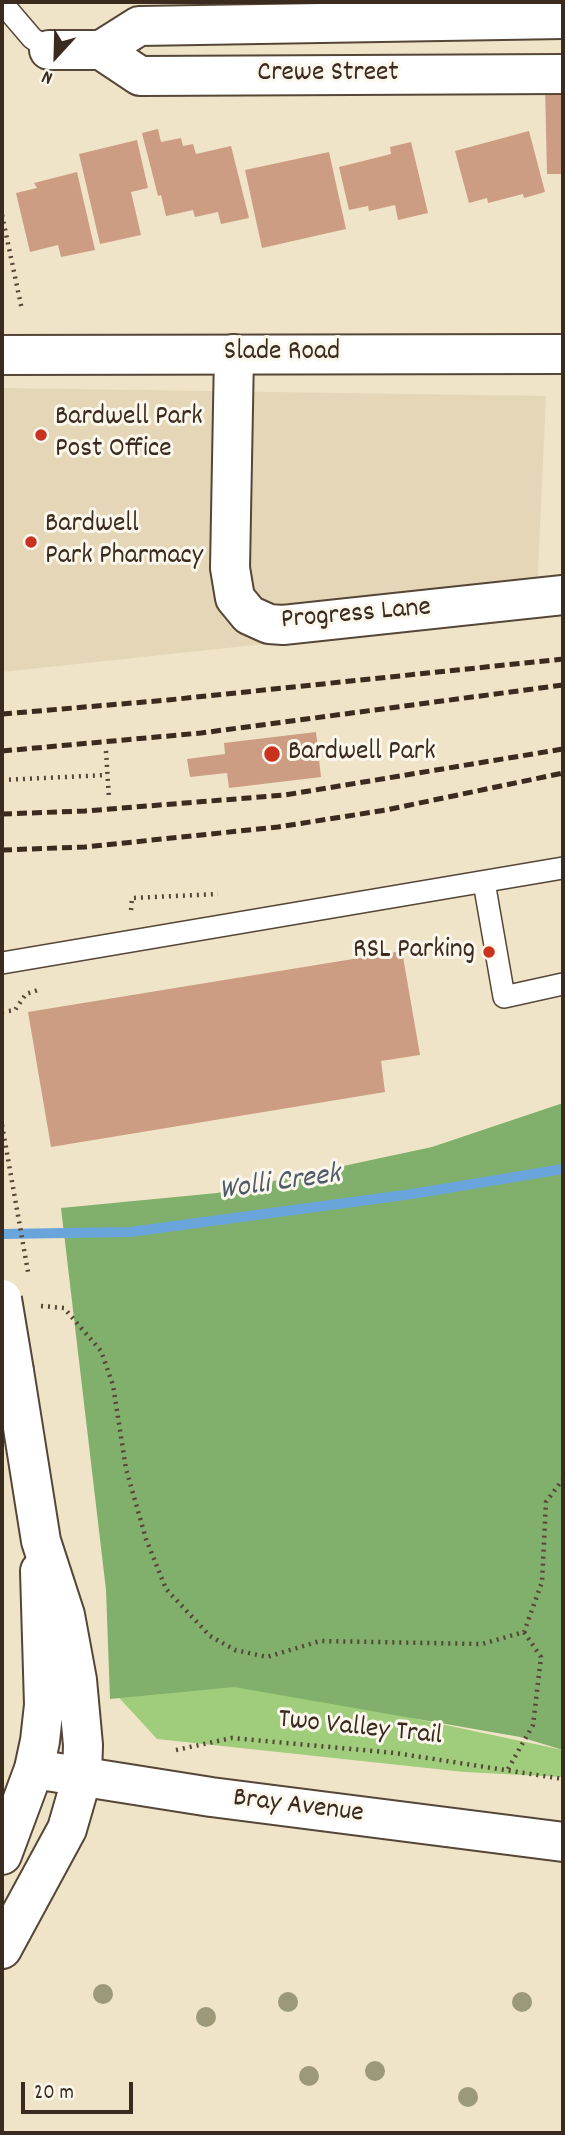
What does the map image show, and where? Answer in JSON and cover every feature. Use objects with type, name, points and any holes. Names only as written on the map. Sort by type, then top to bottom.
[{"type":"street","name":"Crewe Street","points":[[563,19],[139,26],[101,50],[140,75],[563,74]]},
{"type":"street","points":[[49,50],[101,50]]},
{"type":"street","name":"Progress Lane","points":[[234,354],[230,568],[235,598],[249,615],[269,624],[284,625],[563,595]]},
{"type":"street","name":"Slade Road","points":[[2,355],[563,354]]},
{"type":"street","points":[[2,1949],[67,1829],[82,1776],[83,1745],[77,1680],[65,1615],[41,1542],[14,1371],[25,1299]]},
{"type":"street","points":[[3,1851],[34,1769],[44,1705],[39,1620],[41,1542]]},
{"type":"street","name":"Bray Avenue","points":[[34,1769],[211,1797],[563,1842]]},
{"type":"lane","points":[[2,3],[32,38],[49,50]]},
{"type":"lane","points":[[2,963],[563,869]]},
{"type":"lane","points":[[484,882],[504,997],[563,984]]},
{"type":"path","points":[[2,215],[22,310]]},
{"type":"path","points":[[106,751],[109,800]]},
{"type":"path","points":[[2,780],[107,775]]},
{"type":"path","points":[[131,910],[132,898],[224,893]]},
{"type":"path","points":[[2,1012],[15,1010],[26,994],[52,986]]},
{"type":"path","points":[[2,1125],[25,1299]]},
{"type":"path","points":[[40,1306],[64,1308],[101,1351],[113,1385],[127,1469],[146,1539],[166,1588],[210,1636],[235,1650],[267,1657],[285,1649],[320,1641],[482,1644],[524,1632]]},
{"type":"path","points":[[524,1632],[542,1582],[546,1502],[563,1479]]},
{"type":"path","points":[[508,1769],[533,1725],[541,1657],[524,1632]]},
{"type":"path","name":"Two Valley Trail","points":[[166,1753],[232,1738],[395,1753],[563,1779]]},
{"type":"shaded area","points":[[2,388],[546,396],[536,615],[2,672]]},
{"type":"green space","points":[[563,1103],[563,1750],[520,1737],[234,1687],[110,1699],[106,1590],[61,1208],[217,1193],[432,1147]]},
{"type":"green space","points":[[229,1679],[563,1750],[563,1777],[464,1772],[157,1739],[112,1690]]},
{"type":"building","points":[[545,85],[563,85],[563,174],[547,174]]},
{"type":"building","points":[[158,129],[161,142],[181,138],[183,146],[193,144],[196,154],[231,146],[249,218],[221,224],[218,212],[195,217],[193,210],[166,216],[161,195],[158,196],[142,133]]},
{"type":"building","points":[[529,131],[545,192],[524,198],[523,194],[488,203],[487,198],[469,203],[455,151]]},
{"type":"building","points":[[137,140],[148,188],[131,192],[141,235],[100,244],[79,154]]},
{"type":"building","points":[[411,142],[428,213],[398,220],[395,205],[369,211],[368,206],[349,210],[339,167],[391,154],[390,147]]},
{"type":"building","points":[[329,152],[346,229],[262,248],[245,170]]},
{"type":"building","points":[[77,172],[95,250],[61,257],[58,245],[30,252],[16,193],[37,188],[34,183]]},
{"type":"building","name":"Bardwell Park","points":[[316,732],[321,777],[229,788],[227,773],[190,777],[187,759],[225,754],[224,743]]},
{"type":"building","points":[[402,951],[420,1055],[381,1061],[385,1092],[51,1147],[28,1012]]},
{"type":"waterway","name":"Wolli Creek","points":[[2,1234],[130,1232],[412,1194],[563,1169]]},
{"type":"railway","points":[[2,714],[168,700],[563,659]]},
{"type":"railway","points":[[2,751],[201,733],[563,685]]},
{"type":"railway","points":[[2,814],[85,811],[285,795],[563,749]]},
{"type":"railway","points":[[2,850],[85,847],[278,827],[386,810],[563,773]]},
{"type":"place","name":"Bardwell Park Post Office","points":[[41,435]]},
{"type":"place","name":"Bardwell Park Pharmacy","points":[[31,542]]},
{"type":"place","name":"Bardwell Park","points":[[272,754]]},
{"type":"place","name":"RSL Parking","points":[[489,952]]}]
